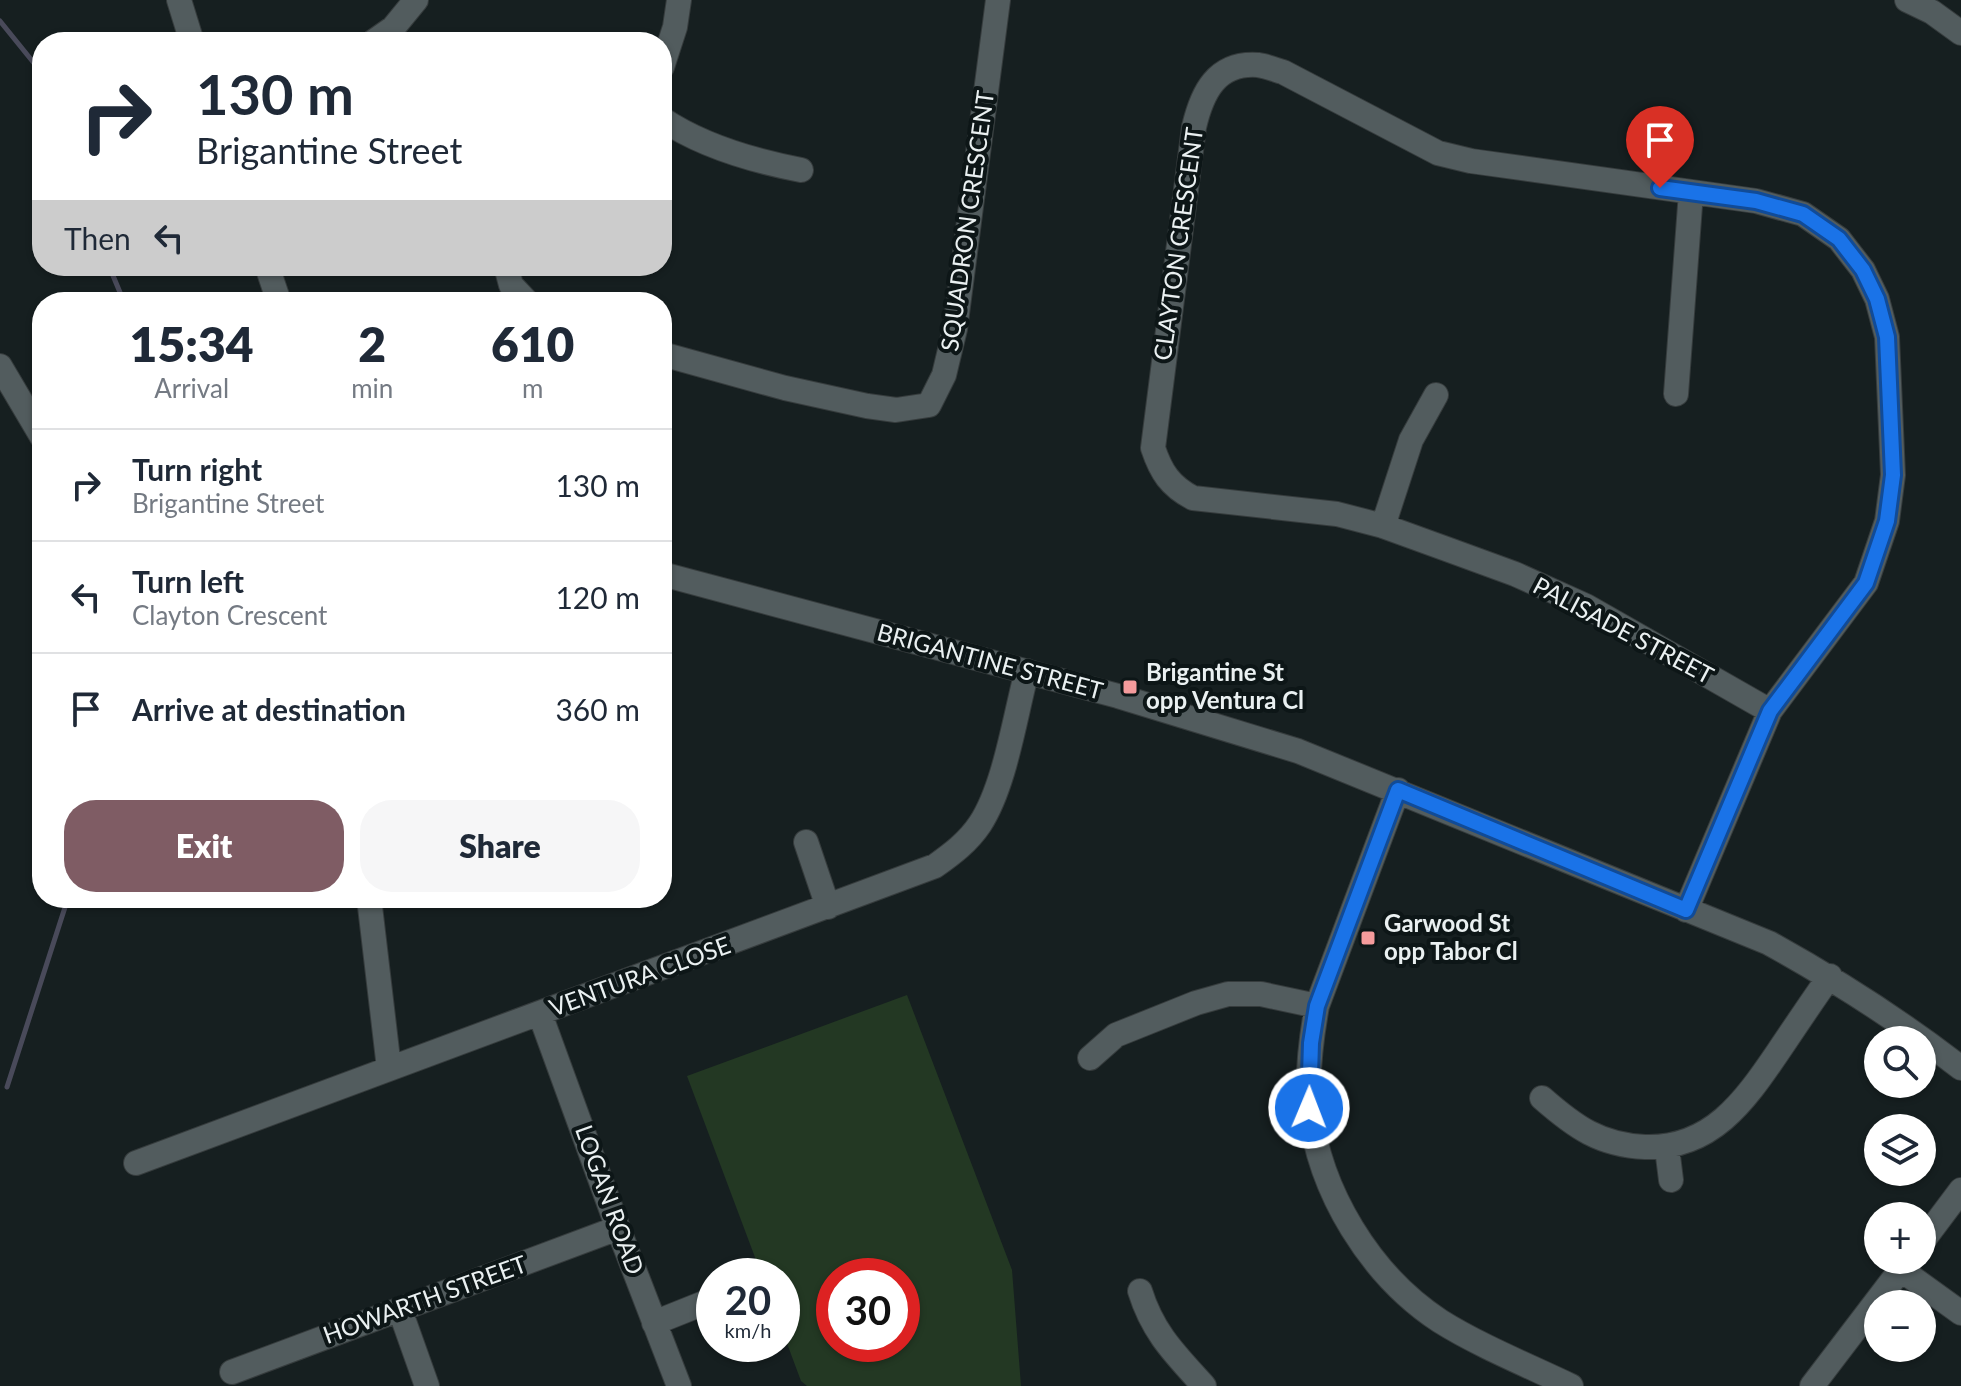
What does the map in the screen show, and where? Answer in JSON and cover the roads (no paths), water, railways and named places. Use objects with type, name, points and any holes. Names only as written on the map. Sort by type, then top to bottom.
[{"type":"street","points":[[179,0],[189,32]]},
{"type":"street","points":[[387,32],[416,0]]},
{"type":"street","points":[[672,36],[679,0]]},
{"type":"street","name":"SQUADRON CRESCENT","points":[[672,357],[785,388],[867,406],[896,410],[929,405],[944,375],[955,329],[998,0]]},
{"type":"street","points":[[1907,0],[1932,12],[1961,33]]},
{"type":"street","name":"CLAYTON CRESCENT","points":[[1383,526],[1322,512],[1193,498],[1177,490],[1161,471],[1153,448],[1194,127],[1201,97],[1215,79],[1234,69],[1257,65],[1283,72],[1438,153],[1471,161],[1756,201],[1803,214],[1839,239],[1863,270],[1877,299],[1887,337],[1893,475],[1887,521],[1866,583],[1770,711],[1686,910]]},
{"type":"street","points":[[672,124],[718,146],[801,170]]},
{"type":"street","points":[[1676,394],[1691,192]]},
{"type":"street","points":[[0,366],[32,420]]},
{"type":"street","points":[[1383,526],[1414,431],[1436,395]]},
{"type":"street","name":"PALISADE STREET","points":[[1383,526],[1515,574],[1586,606],[1770,711]]},
{"type":"street","name":"BRIGANTINE STREET","points":[[672,577],[1250,734],[1398,790],[1769,943],[1830,976],[1916,1033],[1961,1068]]},
{"type":"street","name":"VENTURA CLOSE","points":[[136,1163],[935,866],[966,841],[979,825],[997,785],[1027,671]]},
{"type":"street","points":[[1398,790],[1317,1006],[1311,1043],[1309,1108],[1318,1151],[1338,1204],[1377,1267],[1439,1320],[1523,1376],[1571,1386]]},
{"type":"street","points":[[806,842],[828,907]]},
{"type":"street","points":[[370,908],[389,1068]]},
{"type":"street","points":[[1542,1098],[1570,1122],[1618,1146],[1667,1148],[1688,1142],[1722,1121],[1747,1097],[1830,976]]},
{"type":"street","points":[[1090,1058],[1116,1035],[1196,1003],[1228,994],[1261,994],[1317,1006]]},
{"type":"street","name":"LOGAN ROAD","points":[[540,1014],[679,1386]]},
{"type":"street","points":[[1667,1148],[1671,1180]]},
{"type":"street","points":[[1936,1223],[1961,1190]]},
{"type":"street","name":"HOWARTH STREET","points":[[232,1372],[618,1228]]},
{"type":"street","points":[[1812,1386],[1897,1274]]},
{"type":"street","points":[[1915,1274],[1961,1313]]},
{"type":"street","points":[[1140,1291],[1148,1317],[1203,1386]]},
{"type":"street","points":[[654,1323],[696,1306]]},
{"type":"street","points":[[400,1310],[427,1386]]},
{"type":"waterway","points":[[0,21],[32,61]]},
{"type":"waterway","points":[[113,276],[120,292]]},
{"type":"waterway","points":[[7,1087],[65,908]]},
{"type":"place","name":"Brigantine St opp Ventura Cl","points":[[1130,687]]},
{"type":"place","name":"Garwood St opp Tabor Cl","points":[[1368,938]]}]
